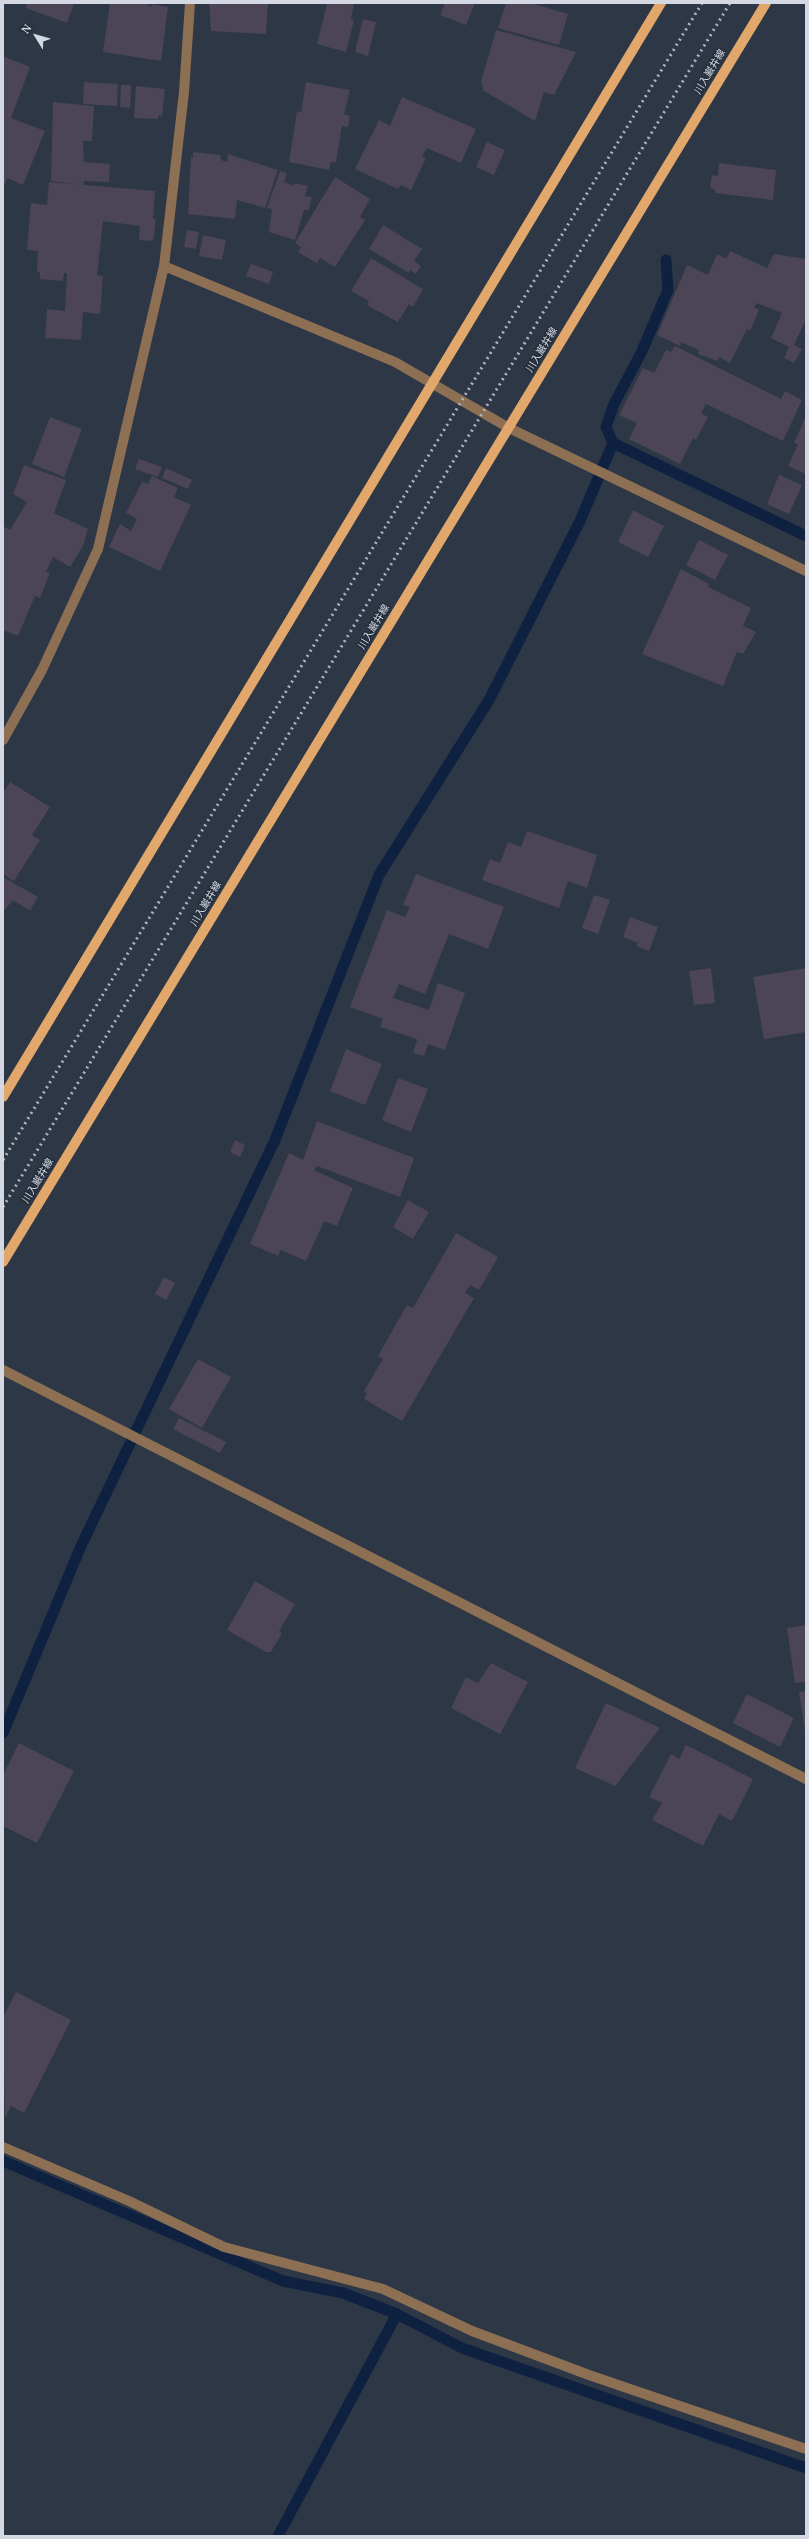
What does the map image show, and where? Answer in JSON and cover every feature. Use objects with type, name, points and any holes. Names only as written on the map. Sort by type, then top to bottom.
[{"type":"main road","points":[[3,1097],[661,3]]},
{"type":"main road","name":"川入巌井線","points":[[3,1262],[766,3]]},
{"type":"street","points":[[3,740],[42,670],[98,549],[164,266],[184,92],[190,3]]},
{"type":"street","points":[[164,266],[394,362],[509,428],[806,571]]},
{"type":"street","points":[[3,1370],[122,1432],[806,1779]]},
{"type":"street","points":[[3,2147],[129,2201],[224,2247],[384,2289],[472,2331],[589,2375],[806,2449]]},
{"type":"building","points":[[27,3],[74,3],[67,23],[26,8]]},
{"type":"building","points":[[110,3],[146,3],[150,6],[153,4],[168,7],[161,61],[103,52]]},
{"type":"building","points":[[209,3],[268,3],[266,34],[211,31]]},
{"type":"building","points":[[354,3],[351,19],[354,20],[346,52],[317,44],[327,4]]},
{"type":"building","points":[[445,3],[475,3],[466,25],[440,15]]},
{"type":"building","points":[[506,3],[531,3],[568,14],[559,45],[498,28]]},
{"type":"building","points":[[363,19],[376,22],[368,56],[355,52]]},
{"type":"building","points":[[496,30],[576,52],[554,95],[544,92],[535,121],[484,91],[481,82]]},
{"type":"building","points":[[3,56],[30,67],[11,118],[45,131],[23,185],[7,178],[3,190]]},
{"type":"building","points":[[84,82],[118,84],[117,106],[83,104]]},
{"type":"building","points":[[306,82],[350,90],[344,114],[350,116],[348,127],[342,126],[336,162],[331,162],[329,170],[289,162],[297,111],[301,112]]},
{"type":"building","points":[[121,85],[131,85],[130,108],[120,107]]},
{"type":"building","points":[[136,86],[165,89],[162,116],[159,115],[158,119],[134,118]]},
{"type":"building","points":[[402,97],[476,129],[461,163],[427,148],[422,156],[426,158],[411,190],[401,185],[398,189],[355,169],[379,120],[390,126]]},
{"type":"building","points":[[53,102],[94,106],[92,141],[83,141],[84,162],[110,164],[109,182],[84,181],[83,185],[51,181]]},
{"type":"building","points":[[487,142],[505,150],[494,175],[476,167]]},
{"type":"building","points":[[193,152],[220,155],[221,160],[227,162],[228,154],[278,170],[265,208],[237,200],[235,219],[188,214],[191,157],[193,158]]},
{"type":"building","points":[[719,163],[776,170],[773,200],[715,193],[715,189],[710,188],[712,175],[718,176]]},
{"type":"building","points":[[280,171],[287,173],[284,182],[294,186],[295,183],[308,186],[305,196],[312,197],[309,210],[304,210],[295,240],[269,232],[272,209],[267,208]]},
{"type":"building","points":[[335,177],[370,199],[360,217],[365,220],[335,267],[320,258],[317,263],[298,252],[301,247],[295,243]]},
{"type":"building","points":[[49,182],[155,191],[153,219],[156,219],[153,241],[139,240],[140,226],[103,221],[97,275],[103,276],[100,314],[83,312],[81,340],[45,338],[47,309],[65,311],[67,273],[64,273],[63,281],[40,279],[40,272],[37,272],[38,251],[27,250],[31,203],[47,205]]},
{"type":"building","points":[[383,225],[422,249],[414,261],[421,266],[416,274],[410,270],[409,273],[369,249]]},
{"type":"building","points":[[187,230],[199,232],[196,249],[184,247]]},
{"type":"building","points":[[203,235],[226,240],[222,260],[199,256]]},
{"type":"building","points":[[730,251],[767,268],[774,254],[806,259],[806,319],[794,345],[802,349],[794,363],[784,358],[789,347],[771,338],[782,313],[757,303],[754,307],[759,310],[750,331],[747,329],[730,363],[719,357],[718,361],[698,354],[699,350],[681,342],[680,346],[657,335],[687,265],[708,275],[717,254],[726,259]]},
{"type":"building","points":[[371,258],[423,289],[413,307],[409,304],[398,322],[367,305],[369,301],[351,291]]},
{"type":"building","points":[[251,264],[273,272],[269,284],[246,276]]},
{"type":"building","points":[[675,346],[781,399],[785,391],[802,400],[783,441],[706,404],[701,413],[708,417],[696,440],[693,438],[680,464],[629,439],[637,423],[619,415],[643,368],[654,373],[666,350],[671,352]]},
{"type":"building","points":[[806,416],[806,474],[788,466],[798,444],[794,443]]},
{"type":"building","points":[[50,417],[82,429],[64,477],[32,464]]},
{"type":"building","points":[[139,459],[162,467],[158,477],[135,469]]},
{"type":"building","points":[[24,465],[66,480],[54,513],[88,529],[83,546],[70,567],[53,557],[46,572],[50,573],[40,598],[35,596],[18,636],[3,630],[3,526],[10,530],[27,502],[13,494]]},
{"type":"building","points":[[166,468],[192,480],[188,489],[162,478]]},
{"type":"building","points":[[779,475],[802,485],[789,514],[767,504]]},
{"type":"building","points":[[152,476],[178,488],[174,497],[191,505],[160,571],[109,547],[120,524],[131,531],[137,519],[126,513],[142,482],[148,484]]},
{"type":"building","points":[[633,510],[664,526],[648,557],[618,542]]},
{"type":"building","points":[[699,540],[728,555],[715,580],[686,565]]},
{"type":"building","points":[[681,569],[709,584],[708,587],[751,608],[743,626],[756,632],[743,654],[737,652],[723,686],[642,654]]},
{"type":"building","points":[[10,782],[50,807],[32,835],[40,840],[14,881],[3,874],[3,793]]},
{"type":"building","points":[[527,831],[597,855],[587,888],[568,881],[559,908],[482,880],[490,859],[500,863],[508,842],[521,847]]},
{"type":"building","points":[[416,874],[504,907],[488,949],[449,934],[425,994],[399,984],[393,998],[429,1010],[438,983],[465,993],[445,1050],[428,1044],[424,1056],[413,1053],[417,1040],[414,1038],[380,1027],[383,1019],[350,1007],[387,910],[405,917],[410,907],[403,905]]},
{"type":"building","points":[[3,877],[38,897],[30,911],[13,900],[3,912]]},
{"type":"building","points":[[594,895],[610,900],[598,934],[582,928]]},
{"type":"building","points":[[630,917],[658,927],[649,951],[636,946],[638,943],[623,937]]},
{"type":"building","points":[[711,968],[715,1003],[694,1005],[689,971]]},
{"type":"building","points":[[806,968],[806,1032],[764,1039],[753,977]]},
{"type":"building","points":[[346,1049],[382,1064],[365,1105],[330,1091]]},
{"type":"building","points":[[398,1078],[428,1089],[411,1132],[382,1120]]},
{"type":"building","points":[[317,1121],[414,1158],[400,1197],[317,1166],[314,1170],[353,1188],[337,1226],[324,1221],[306,1261],[281,1250],[278,1256],[250,1244],[289,1153],[303,1160]]},
{"type":"building","points":[[235,1140],[245,1145],[240,1157],[230,1152]]},
{"type":"building","points":[[408,1200],[429,1212],[413,1239],[393,1227]]},
{"type":"building","points":[[456,1233],[498,1257],[479,1290],[470,1285],[465,1293],[474,1298],[402,1421],[364,1399],[367,1394],[364,1391],[383,1359],[378,1356],[407,1305],[413,1308]]},
{"type":"building","points":[[164,1277],[175,1283],[166,1300],[155,1294]]},
{"type":"building","points":[[198,1359],[231,1377],[202,1428],[169,1409]]},
{"type":"building","points":[[179,1418],[226,1442],[220,1453],[173,1429]]},
{"type":"building","points":[[255,1581],[295,1604],[279,1631],[282,1633],[271,1652],[266,1652],[227,1630]]},
{"type":"building","points":[[806,1625],[806,1682],[795,1683],[787,1628]]},
{"type":"building","points":[[491,1663],[528,1682],[500,1734],[451,1708],[466,1677],[478,1683]]},
{"type":"building","points":[[806,1691],[806,1731],[805,1731],[799,1692]]},
{"type":"building","points":[[747,1694],[794,1718],[780,1747],[733,1723]]},
{"type":"building","points":[[606,1703],[660,1728],[615,1786],[575,1768]]},
{"type":"building","points":[[19,1743],[74,1771],[37,1843],[3,1826],[3,1775]]},
{"type":"building","points":[[686,1745],[753,1779],[732,1821],[719,1814],[703,1846],[652,1820],[662,1803],[649,1797],[671,1754],[679,1759]]},
{"type":"building","points":[[16,1992],[71,2020],[24,2113],[11,2106],[5,2118],[3,2017]]},
{"type":"waterway","points":[[666,260],[668,290],[642,351],[614,404],[606,427],[613,443],[806,536]]},
{"type":"waterway","points":[[3,1733],[81,1546],[275,1140],[379,875],[489,700],[580,521],[613,443]]},
{"type":"waterway","points":[[3,2161],[283,2281],[343,2293],[397,2314],[462,2348],[806,2468]]},
{"type":"waterway","points":[[278,2536],[397,2314]]},
{"type":"railway","points":[[3,1160],[702,3]]},
{"type":"railway","points":[[3,1207],[730,3]]}]
